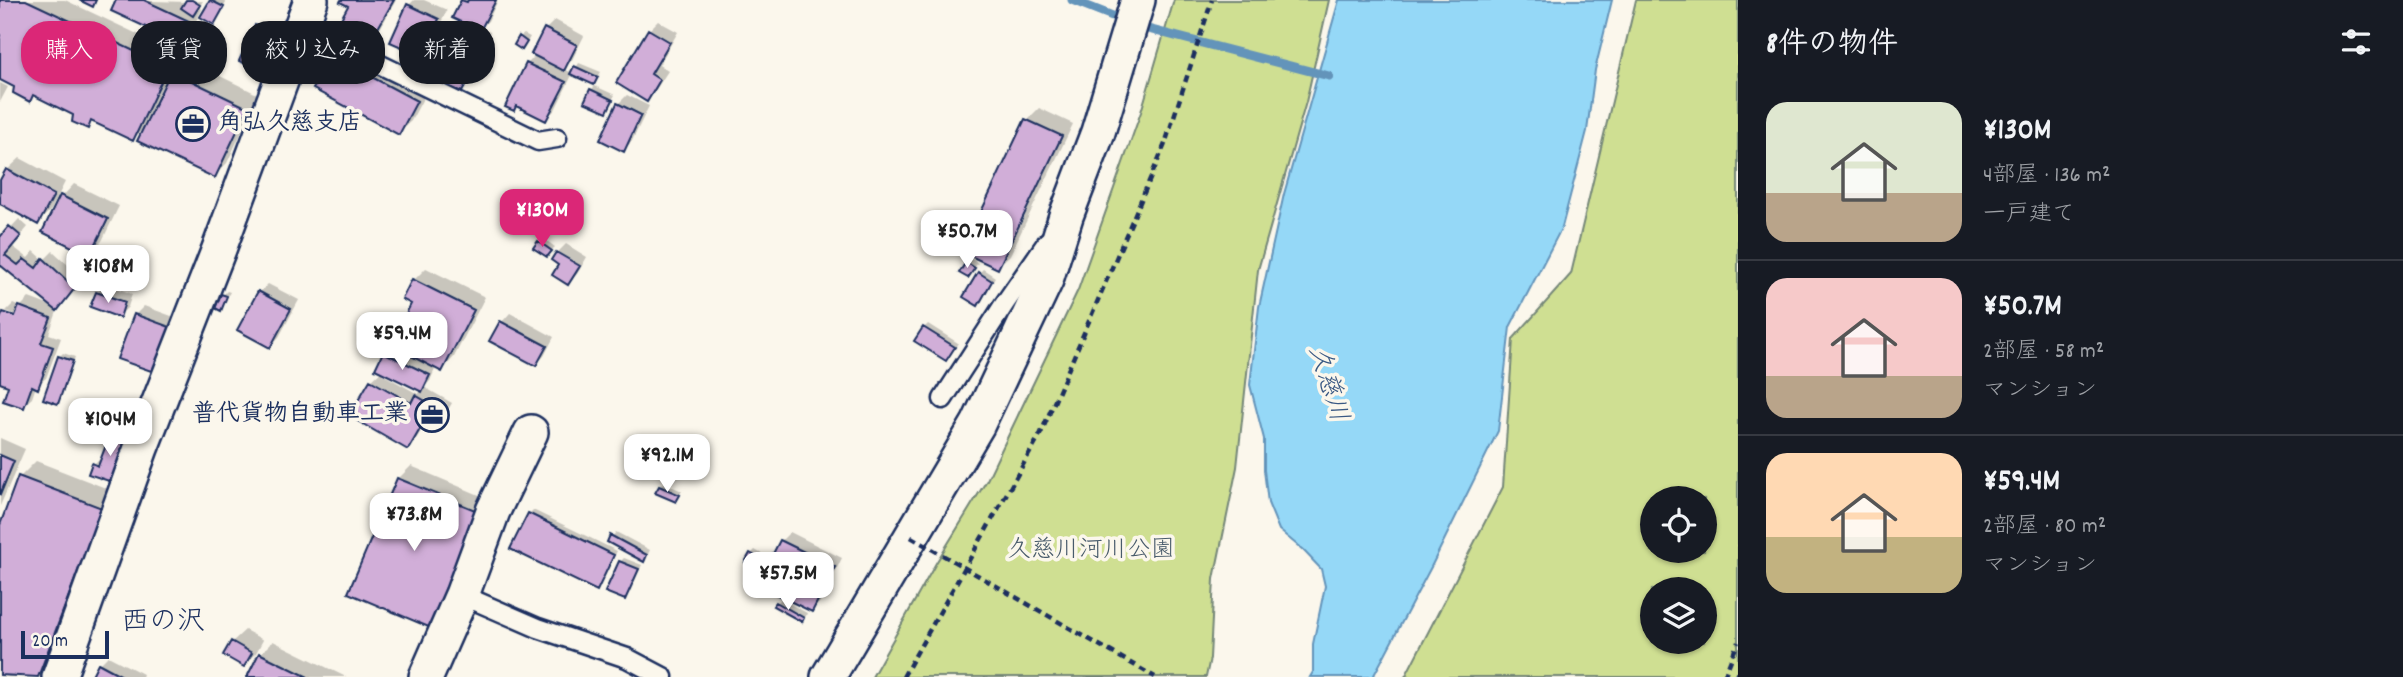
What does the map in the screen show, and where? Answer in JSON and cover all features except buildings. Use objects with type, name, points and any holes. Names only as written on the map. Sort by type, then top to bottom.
[{"type":"street","points":[[828,677],[978,424],[1046,280],[1066,216],[1098,132],[1138,0]]},
{"type":"street","points":[[59,677],[141,448],[306,15]]},
{"type":"street","points":[[426,677],[493,511],[531,432]]},
{"type":"lane","points":[[306,15],[351,50],[538,141],[556,138]]},
{"type":"lane","points":[[943,399],[1066,216]]},
{"type":"lane","points":[[461,595],[538,628],[627,658],[663,677]]},
{"type":"path","points":[[903,677],[1041,433],[1165,144],[1212,0]]},
{"type":"path","points":[[911,537],[1155,677]]},
{"type":"path","points":[[1724,677],[1738,642]]},
{"type":"green space","name":"久慈川河川公園","points":[[1174,0],[1329,0],[1306,102],[1258,270],[1237,467],[1214,579],[1210,658],[1206,677],[872,677],[936,563],[987,480],[1078,290],[1141,112]]},
{"type":"green space","points":[[1636,0],[1738,0],[1738,677],[1405,677],[1503,487],[1513,339],[1571,274]]},
{"type":"water","name":"久慈川","points":[[1339,0],[1612,0],[1595,70],[1587,131],[1562,227],[1510,327],[1498,431],[1373,677],[1310,677],[1313,672],[1313,644],[1325,586],[1321,569],[1279,530],[1268,503],[1264,439],[1250,385],[1259,307],[1284,194]]},
{"type":"waterway","points":[[1072,0],[1120,19]]},
{"type":"waterway","points":[[1148,29],[1329,76]]},
{"type":"place","name":"角弘久慈支店","points":[[193,124]]},
{"type":"place","name":"普代貨物自動車工業","points":[[432,415]]},
{"type":"district","name":"西の沢","points":[[163,624]]}]
